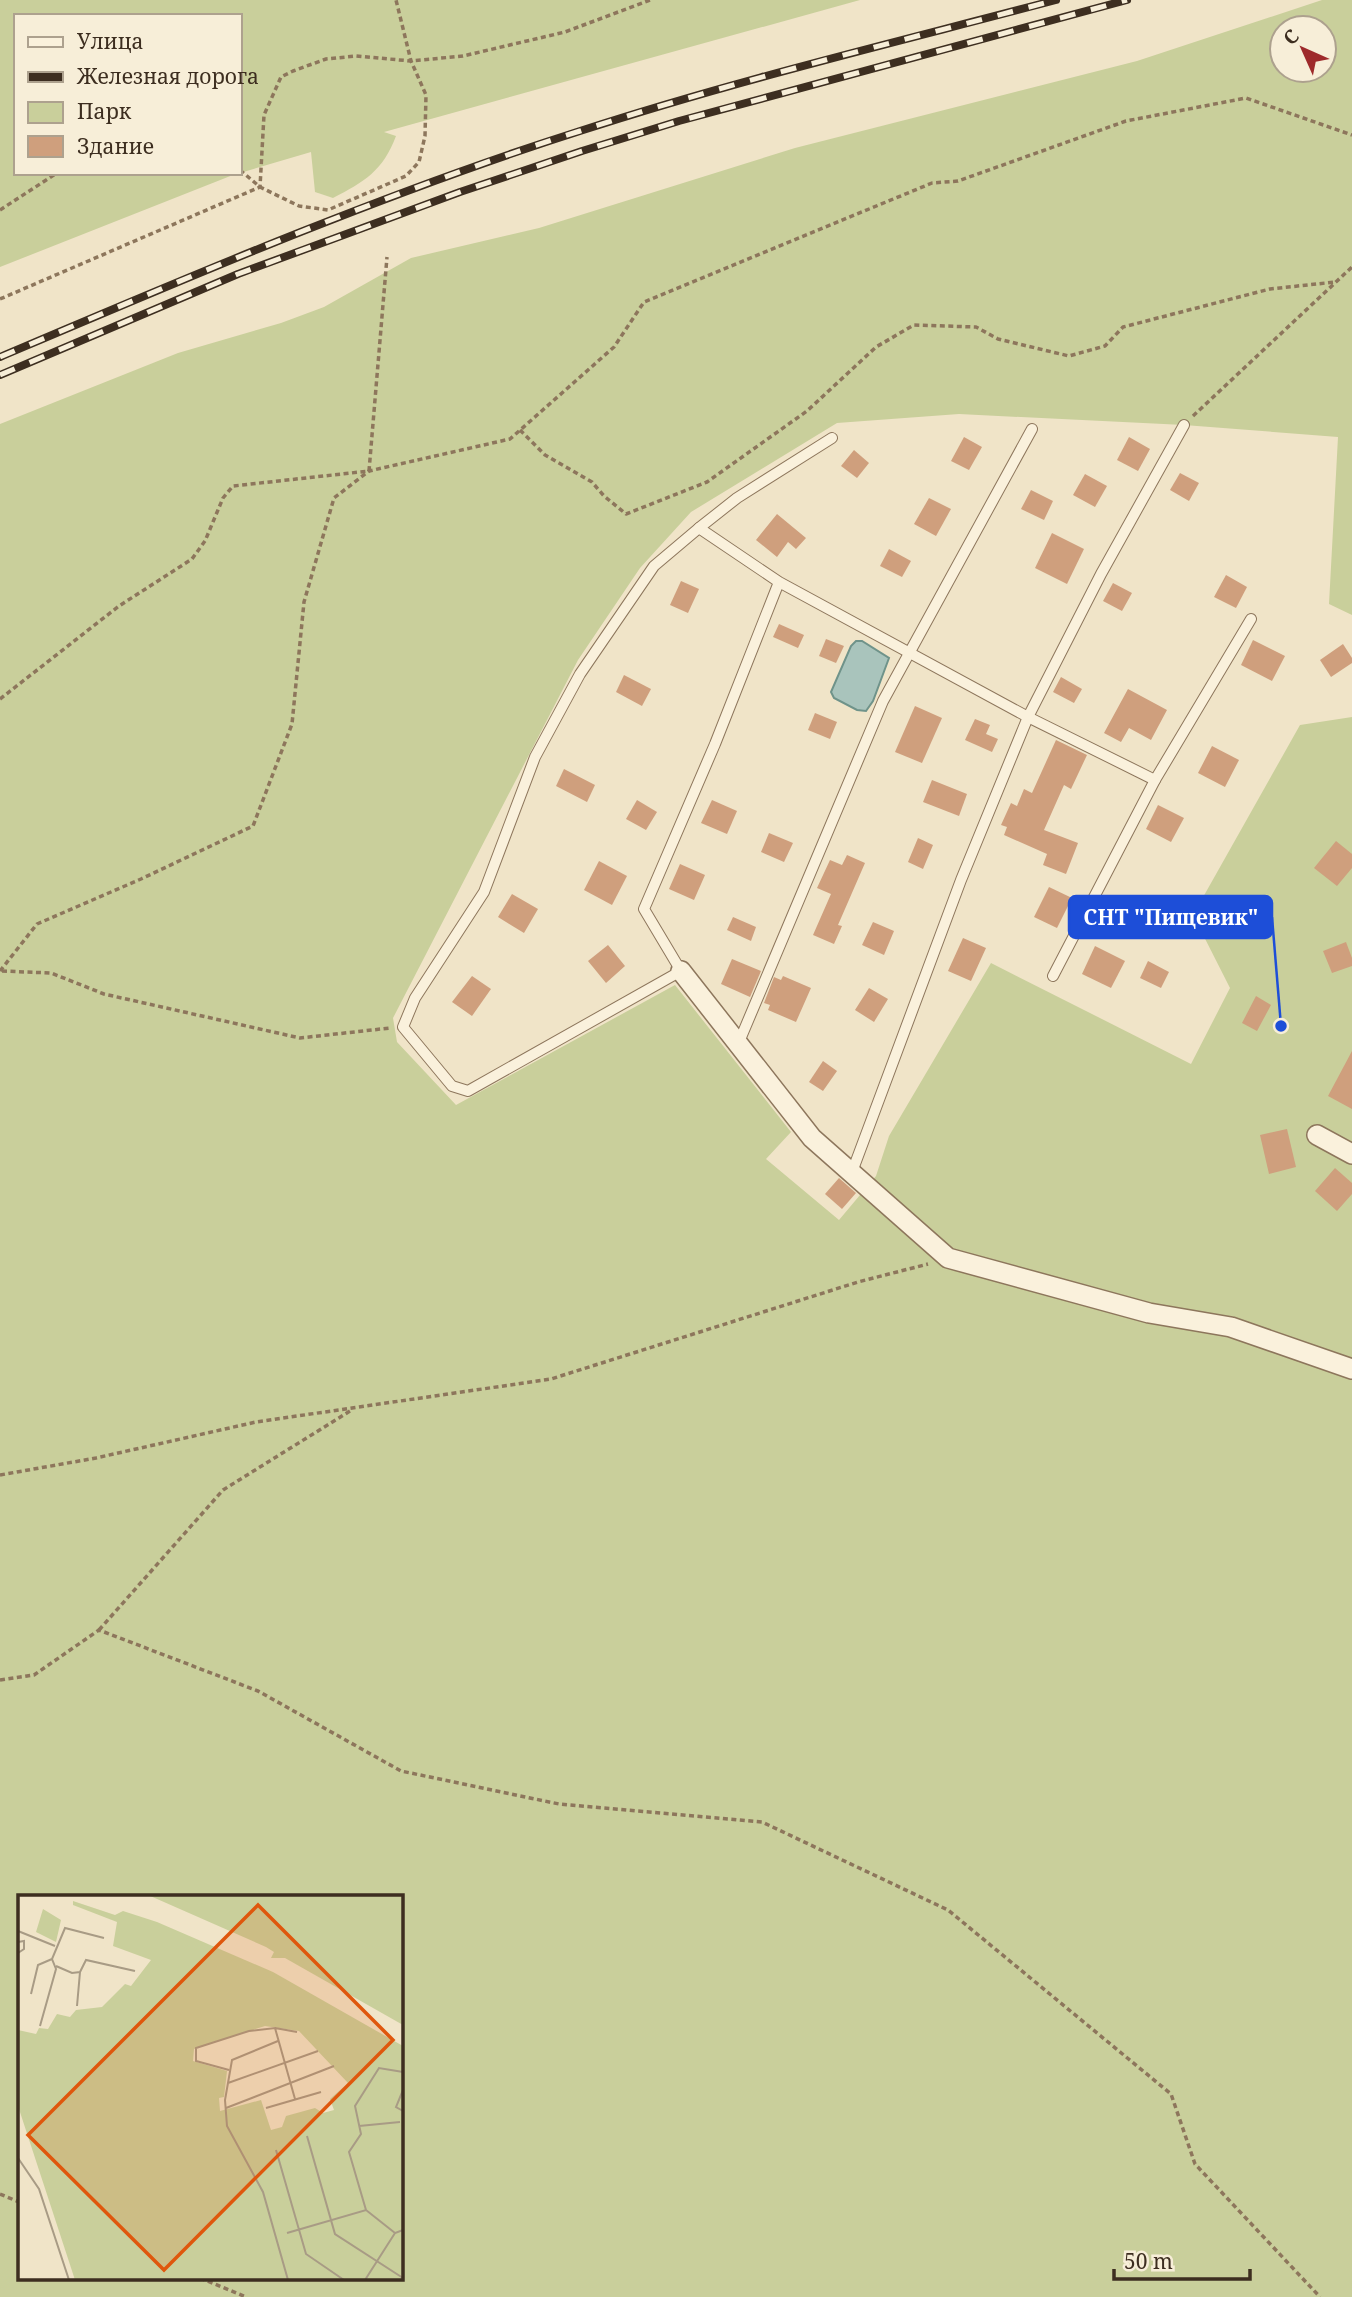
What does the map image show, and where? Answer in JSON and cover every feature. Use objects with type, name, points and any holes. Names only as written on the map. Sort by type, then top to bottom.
[{"type":"street","points":[[681,971],[812,1138],[948,1258],[1149,1314],[1231,1327],[1352,1369]]},
{"type":"street","points":[[1317,1135],[1352,1154]]},
{"type":"lane","points":[[852,1172],[961,880],[1028,717],[1101,573],[1184,425]]},
{"type":"lane","points":[[739,1042],[883,701],[1032,429]]},
{"type":"lane","points":[[779,582],[715,744],[644,909],[681,971],[468,1091],[452,1086],[403,1027],[415,998],[484,892],[535,757],[580,674],[654,566],[737,498],[832,438]]},
{"type":"lane","points":[[699,528],[779,582],[907,653],[1155,780]]},
{"type":"lane","points":[[1053,976],[1155,780],[1251,619]]},
{"type":"path","points":[[242,172],[260,187],[299,206],[328,210],[406,176],[419,162],[425,136],[426,95],[411,61],[396,0]]},
{"type":"path","points":[[260,187],[264,115],[281,77],[326,59],[356,56],[411,61],[463,56],[565,32],[650,0]]},
{"type":"path","points":[[0,699],[119,606],[192,559],[205,541],[223,498],[233,486],[369,471],[510,439],[614,347],[644,302],[932,183],[958,181],[1126,121],[1246,98],[1352,135]]},
{"type":"path","points":[[0,210],[54,175]]},
{"type":"path","points":[[0,299],[260,187]]},
{"type":"path","points":[[0,971],[37,924],[253,826],[292,724],[304,602],[334,498],[369,471],[387,257]]},
{"type":"path","points":[[1184,425],[1352,267]]},
{"type":"path","points":[[520,430],[545,455],[592,482],[626,514],[707,482],[807,411],[876,347],[914,325],[976,327],[998,339],[1069,355],[1105,346],[1123,327],[1270,289],[1335,282]]},
{"type":"path","points":[[0,971],[51,973],[104,994],[300,1038],[403,1027]]},
{"type":"path","points":[[0,1475],[96,1458],[256,1422],[551,1379],[858,1282],[948,1258]]},
{"type":"path","points":[[0,1680],[34,1675],[99,1630],[223,1490],[354,1408]]},
{"type":"path","points":[[99,1630],[258,1691],[401,1771],[559,1804],[762,1822],[948,1910],[1171,2094],[1195,2164],[1320,2297]]},
{"type":"path","points":[[0,2194],[18,2202]]},
{"type":"path","points":[[205,2280],[246,2297]]},
{"type":"green space","points":[[0,0],[860,0],[384,132],[396,136],[379,167],[363,181],[333,198],[315,192],[311,152],[242,172],[242,14],[14,14],[14,175],[233,175],[0,267]]},
{"type":"green space","points":[[1322,0],[1352,0],[1352,615],[1329,604],[1338,437],[1184,425],[959,414],[837,423],[691,512],[640,568],[578,660],[393,1018],[397,1042],[456,1105],[675,985],[791,1132],[766,1159],[839,1220],[876,1176],[889,1136],[991,963],[1191,1064],[1230,988],[1193,915],[1300,725],[1352,717],[1352,2297],[0,2297],[0,424],[178,353],[281,323],[324,307],[411,258],[539,228],[795,148],[1137,61],[1268,18],[1268,84],[1338,84],[1338,14],[1280,14]]},
{"type":"water","points":[[856,641],[862,641],[889,658],[873,701],[866,711],[857,710],[834,698],[831,692],[851,646]]},
{"type":"building","points":[[964,437],[982,447],[969,470],[951,461]]},
{"type":"building","points":[[1129,437],[1150,449],[1138,471],[1117,460]]},
{"type":"building","points":[[854,450],[869,463],[857,478],[841,466]]},
{"type":"building","points":[[1180,473],[1199,483],[1189,501],[1170,490]]},
{"type":"building","points":[[1085,474],[1107,486],[1095,507],[1073,495]]},
{"type":"building","points":[[1031,490],[1053,501],[1044,520],[1021,509]]},
{"type":"building","points":[[929,498],[951,509],[936,536],[914,524]]},
{"type":"building","points":[[777,514],[806,538],[796,549],[788,542],[777,557],[756,540]]},
{"type":"building","points":[[1052,533],[1084,549],[1067,584],[1035,568]]},
{"type":"building","points":[[889,549],[911,561],[902,577],[880,566]]},
{"type":"building","points":[[1226,575],[1247,587],[1236,608],[1214,597]]},
{"type":"building","points":[[681,581],[699,589],[688,613],[670,605]]},
{"type":"building","points":[[1113,583],[1132,593],[1122,611],[1103,601]]},
{"type":"building","points":[[779,624],[804,635],[798,648],[773,637]]},
{"type":"building","points":[[826,639],[844,646],[836,663],[819,656]]},
{"type":"building","points":[[1253,640],[1285,656],[1272,681],[1241,665]]},
{"type":"building","points":[[1343,644],[1352,658],[1352,663],[1331,677],[1320,660]]},
{"type":"building","points":[[624,675],[651,689],[642,706],[616,692]]},
{"type":"building","points":[[1061,677],[1082,689],[1074,703],[1053,692]]},
{"type":"building","points":[[1128,689],[1167,710],[1151,740],[1129,728],[1121,742],[1104,733]]},
{"type":"building","points":[[915,706],[942,718],[922,763],[895,752]]},
{"type":"building","points":[[815,713],[837,722],[830,739],[808,730]]},
{"type":"building","points":[[975,719],[990,725],[986,734],[998,739],[992,752],[965,740]]},
{"type":"building","points":[[1056,740],[1087,755],[1071,789],[1064,785],[1044,830],[1078,843],[1066,874],[1043,865],[1047,854],[1004,835],[1007,827],[1001,825],[1011,803],[1017,806],[1024,789],[1032,793]]},
{"type":"building","points":[[1212,746],[1239,760],[1225,787],[1198,773]]},
{"type":"building","points":[[564,769],[595,785],[587,802],[556,786]]},
{"type":"building","points":[[932,780],[967,794],[959,816],[923,802]]},
{"type":"building","points":[[637,800],[657,812],[646,830],[626,819]]},
{"type":"building","points":[[712,800],[737,811],[727,834],[701,823]]},
{"type":"building","points":[[1158,805],[1184,818],[1171,842],[1146,829]]},
{"type":"building","points":[[769,833],[793,843],[784,862],[761,852]]},
{"type":"building","points":[[918,838],[933,845],[923,869],[908,862]]},
{"type":"building","points":[[1336,841],[1352,854],[1352,868],[1337,886],[1314,868]]},
{"type":"building","points":[[847,855],[865,863],[838,925],[842,926],[834,944],[813,935],[831,894],[817,888],[830,860],[842,865]]},
{"type":"building","points":[[599,861],[627,876],[612,905],[584,890]]},
{"type":"building","points":[[680,864],[705,875],[694,900],[669,889]]},
{"type":"building","points":[[1049,887],[1072,898],[1057,928],[1034,917]]},
{"type":"building","points":[[512,894],[538,909],[524,933],[498,917]]},
{"type":"building","points":[[733,917],[756,927],[751,941],[727,930]]},
{"type":"building","points":[[873,922],[894,931],[884,955],[862,945]]},
{"type":"building","points":[[963,938],[986,948],[971,981],[948,971]]},
{"type":"building","points":[[1346,942],[1352,966],[1332,973],[1323,951]]},
{"type":"building","points":[[608,945],[625,966],[606,983],[588,961]]},
{"type":"building","points":[[1095,946],[1125,961],[1111,988],[1082,974]]},
{"type":"building","points":[[732,959],[761,971],[750,997],[721,984]]},
{"type":"building","points":[[1148,961],[1169,972],[1161,988],[1140,978]]},
{"type":"building","points":[[472,976],[491,989],[472,1016],[452,1002]]},
{"type":"building","points":[[783,976],[811,988],[796,1022],[768,1010],[770,1005],[764,1003],[774,977],[781,980]]},
{"type":"building","points":[[869,988],[888,999],[874,1022],[855,1010]]},
{"type":"building","points":[[1256,996],[1271,1005],[1257,1031],[1242,1023]]},
{"type":"building","points":[[1352,1051],[1352,1109],[1328,1096]]},
{"type":"building","points":[[823,1061],[837,1071],[823,1091],[809,1082]]},
{"type":"building","points":[[1287,1129],[1296,1167],[1269,1174],[1260,1135]]},
{"type":"building","points":[[1335,1168],[1352,1183],[1352,1194],[1337,1211],[1315,1191]]},
{"type":"building","points":[[839,1178],[856,1193],[842,1209],[825,1194]]},
{"type":"railway","points":[[0,357],[287,237],[506,155],[698,95],[1056,0]]},
{"type":"railway","points":[[0,375],[238,274],[460,192],[582,151],[679,121],[1127,0]]},
{"type":"place","name":"СНТ \"Пищевик\"","points":[[1281,1026]]}]
